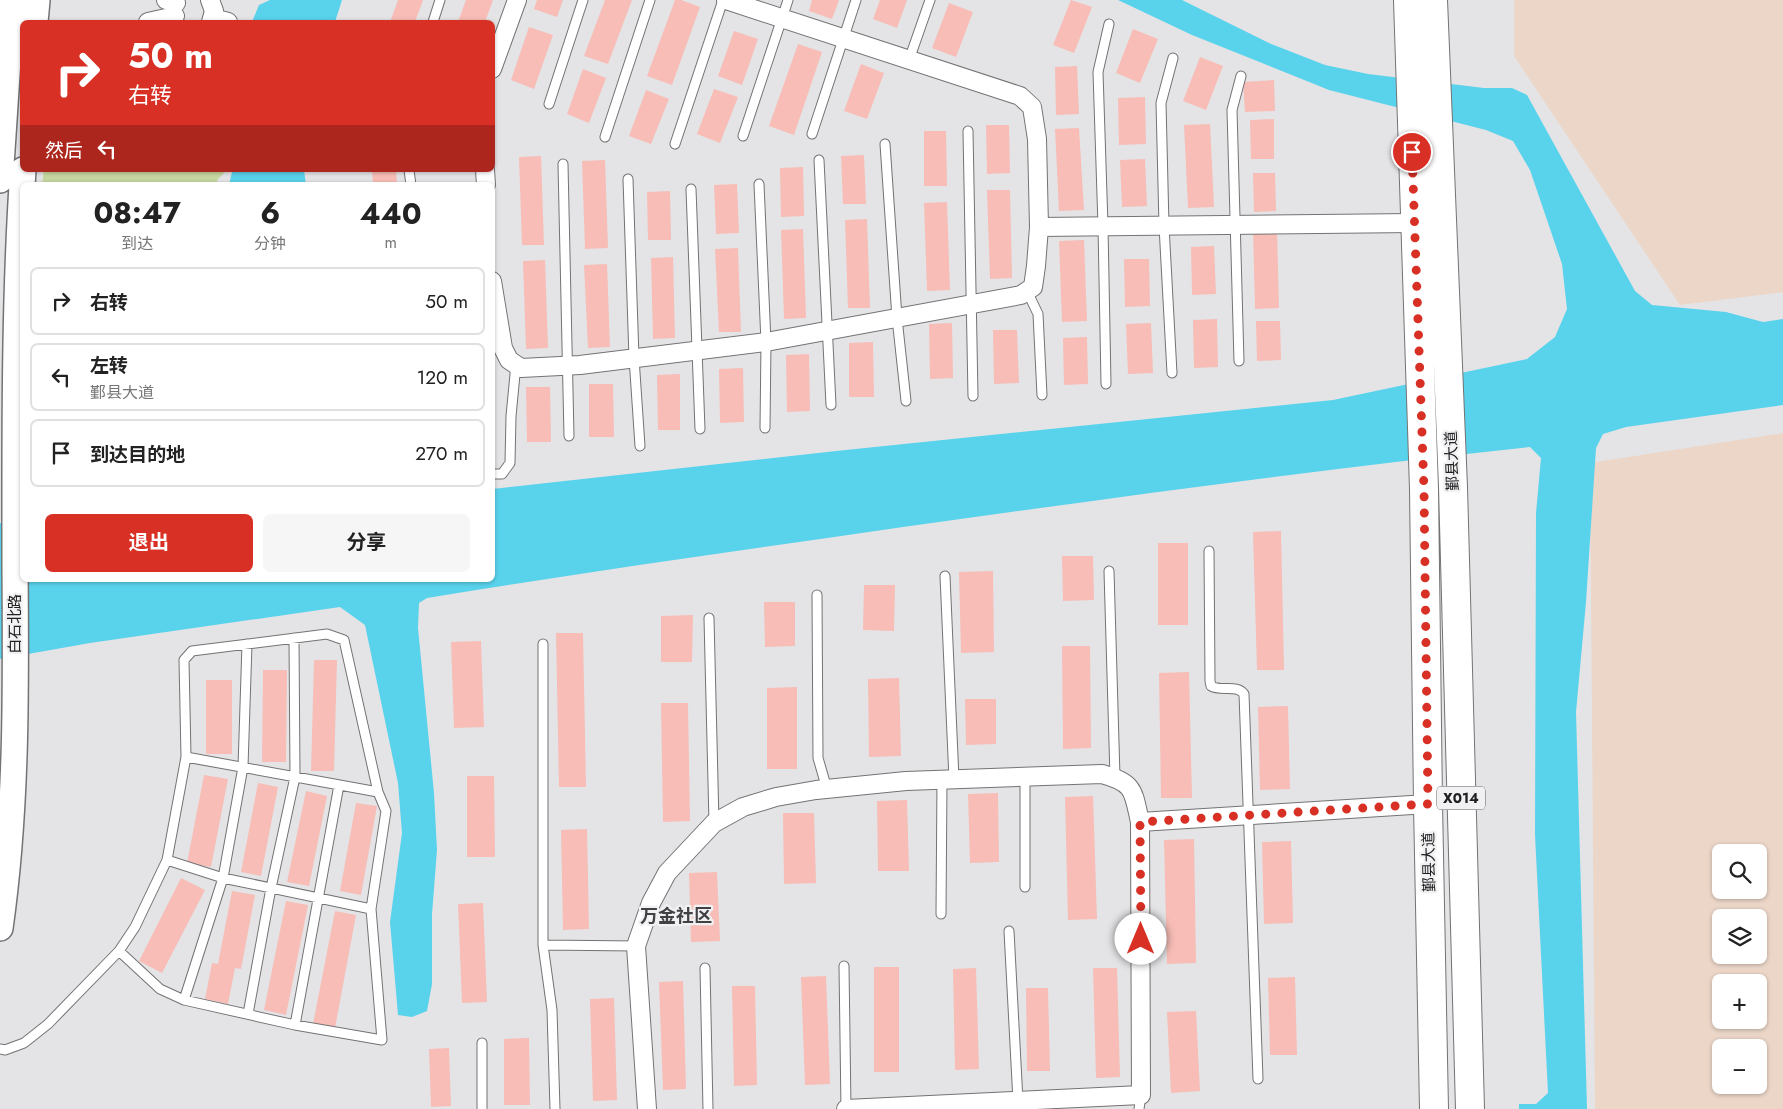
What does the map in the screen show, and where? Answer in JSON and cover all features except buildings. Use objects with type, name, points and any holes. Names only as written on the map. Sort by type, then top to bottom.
[{"type":"main road","points":[[0,180],[12,0]]},
{"type":"main road","points":[[35,20],[38,0]]},
{"type":"main road","name":"鄞县大道","points":[[1408,0],[1424,490],[1434,1109]]},
{"type":"main road","name":"鄞县大道","points":[[1433,0],[1449,366],[1470,1109]]},
{"type":"main road","name":"白石北路","points":[[0,928],[12,800],[16,656],[16,324],[20,213]]},
{"type":"street","points":[[210,0],[217,20]]},
{"type":"street","points":[[495,61],[517,0]]},
{"type":"street","points":[[495,298],[504,348],[509,360],[521,368],[634,358],[766,342],[1021,295],[1032,287],[1036,266],[1039,227],[1037,139],[1032,107],[1020,96],[724,0]]},
{"type":"street","points":[[152,20],[174,8]]},
{"type":"street","points":[[1039,227],[1414,224]]},
{"type":"street","points":[[647,1109],[636,946],[651,903],[667,873],[714,823],[743,807],[776,797],[906,780],[1102,774],[1124,781],[1134,794],[1140,822],[1140,1102],[1062,1104],[1018,1101],[985,1106],[846,1109]]},
{"type":"street","points":[[1140,822],[1428,804]]},
{"type":"lane","points":[[434,20],[440,0]]},
{"type":"lane","points":[[549,104],[582,0]]},
{"type":"lane","points":[[606,137],[650,0]]},
{"type":"lane","points":[[675,144],[724,0]]},
{"type":"lane","points":[[743,136],[788,0]]},
{"type":"lane","points":[[812,134],[856,0]]},
{"type":"lane","points":[[909,60],[930,0]]},
{"type":"lane","points":[[1106,384],[1098,72],[1109,24]]},
{"type":"lane","points":[[1172,373],[1164,226],[1161,104],[1173,58]]},
{"type":"lane","points":[[1239,361],[1232,110],[1241,76]]},
{"type":"lane","points":[[968,131],[973,396]]},
{"type":"lane","points":[[886,144],[897,318],[906,401]]},
{"type":"lane","points":[[819,160],[831,405]]},
{"type":"lane","points":[[563,164],[569,436]]},
{"type":"lane","points":[[628,179],[634,358],[640,446]]},
{"type":"lane","points":[[759,184],[766,342],[765,428]]},
{"type":"lane","points":[[691,189],[700,429]]},
{"type":"lane","points":[[1027,291],[1038,314],[1042,395]]},
{"type":"lane","points":[[495,474],[502,474],[510,463],[511,416],[516,364]]},
{"type":"lane","points":[[1209,551],[1211,686],[1215,689],[1241,690],[1244,694],[1258,1079]]},
{"type":"lane","points":[[1109,571],[1114,777]]},
{"type":"lane","points":[[941,914],[948,779],[945,576]]},
{"type":"lane","points":[[816,596],[818,758],[827,789]]},
{"type":"lane","points":[[710,618],[714,823]]},
{"type":"lane","points":[[0,1049],[5,1050],[24,1043],[48,1024],[119,951],[135,926],[167,860],[186,757],[184,660],[192,651],[294,638],[327,634],[344,640],[378,792],[386,811],[371,909],[382,1040],[295,1024],[184,1000],[160,988],[119,951]]},
{"type":"lane","points":[[248,1014],[271,888],[295,777],[294,638]]},
{"type":"lane","points":[[184,1000],[223,878],[243,768],[247,644]]},
{"type":"lane","points":[[543,644],[543,945],[552,1010],[555,1109]]},
{"type":"lane","points":[[186,757],[378,792]]},
{"type":"lane","points":[[1025,776],[1025,887]]},
{"type":"lane","points":[[295,1024],[339,785]]},
{"type":"lane","points":[[167,860],[223,878],[371,909]]},
{"type":"lane","points":[[1009,931],[1018,1101]]},
{"type":"lane","points":[[543,945],[636,946]]},
{"type":"lane","points":[[844,966],[846,1109]]},
{"type":"lane","points":[[705,968],[708,1109]]},
{"type":"lane","points":[[482,1044],[482,1109]]},
{"type":"shaded area","points":[[1514,0],[1783,0],[1783,292],[1680,305],[1514,56]]},
{"type":"shaded area","points":[[1783,433],[1783,1109],[1595,1109],[1590,463]]},
{"type":"green space","points":[[44,172],[225,172],[217,180],[218,182],[42,182]]},
{"type":"water","points":[[270,0],[342,0],[336,20],[253,20],[259,5]]},
{"type":"water","points":[[1118,0],[1182,0],[1269,43],[1325,65],[1368,74],[1484,88],[1512,88],[1527,95],[1635,291],[1652,305],[1726,312],[1763,322],[1783,319],[1783,405],[1626,427],[1603,434],[1596,448],[1586,602],[1576,712],[1587,1109],[1519,1109],[1519,1104],[1536,1104],[1548,1093],[1535,835],[1536,513],[1541,458],[1530,447],[1294,474],[1059,505],[665,561],[427,598],[419,603],[418,628],[434,793],[437,850],[432,914],[432,984],[427,1011],[412,1017],[398,1015],[390,922],[402,833],[398,783],[365,625],[340,607],[90,643],[0,659],[0,523],[20,525],[20,582],[495,582],[495,489],[836,451],[1333,400],[1527,359],[1555,337],[1567,309],[1562,264],[1530,170],[1513,141],[1486,130],[1329,90],[1192,35]]},
{"type":"water","points":[[232,172],[304,172],[306,182],[230,182]]},
{"type":"district","name":"万金社区","points":[[676,916]]},
{"type":"route","points":[[1141,939],[1140,822],[1428,804],[1424,490],[1412,152]]}]
